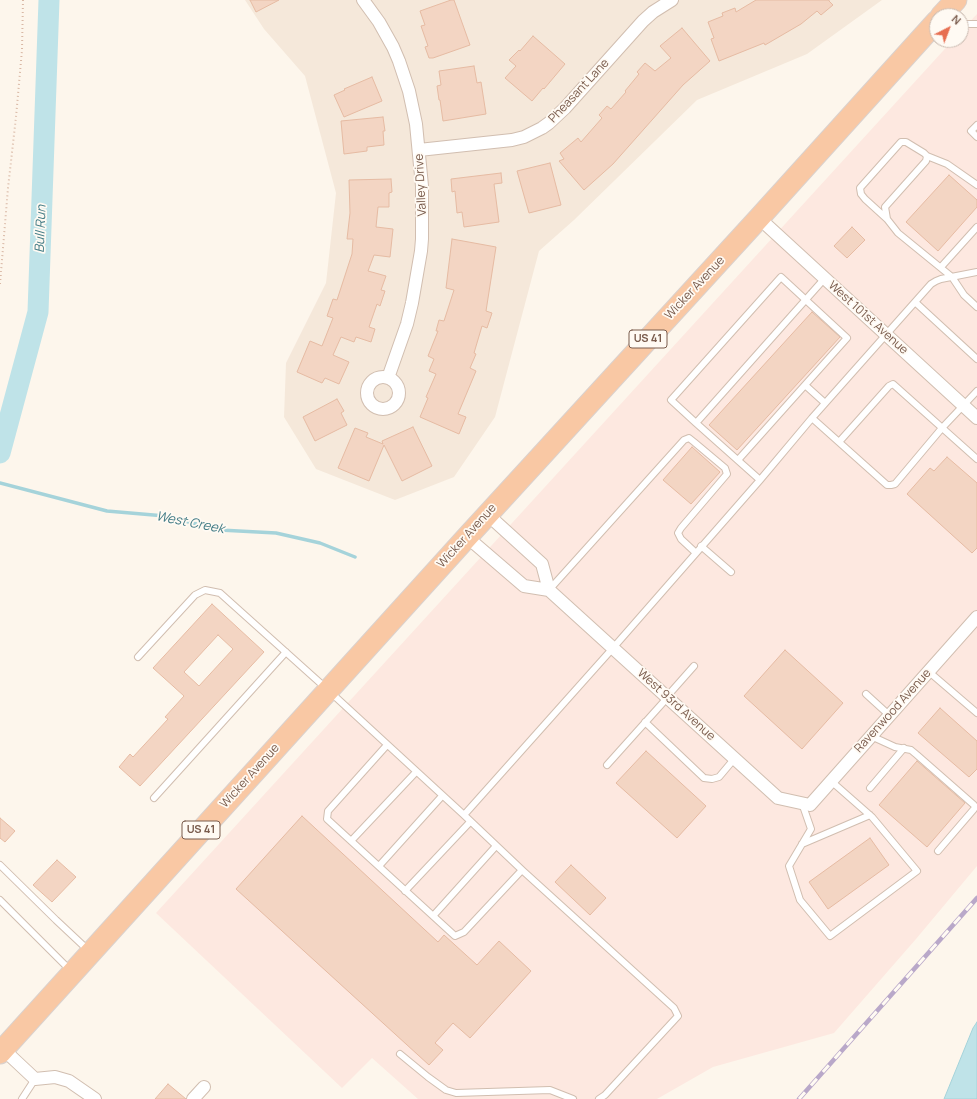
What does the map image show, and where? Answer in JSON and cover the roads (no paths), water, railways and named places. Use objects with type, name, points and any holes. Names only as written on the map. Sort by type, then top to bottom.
[{"type":"highway","name":"Wicker Avenue","points":[[949,8],[956,0]]},
{"type":"highway","name":"Wicker Avenue","points":[[2,1051],[466,536],[929,31]]},
{"type":"street","name":"Valley Drive","points":[[364,0],[386,35],[399,61],[409,91],[419,150],[422,186],[421,251],[410,313],[388,378]]},
{"type":"street","name":"Pheasant Lane","points":[[419,150],[524,138],[542,128],[565,108],[643,21],[653,12],[672,0]]},
{"type":"street","name":"West 101st Avenue","points":[[759,218],[977,418]]},
{"type":"street","points":[[466,536],[524,586],[550,590],[542,564],[487,514]]},
{"type":"street","name":"West 93rd Avenue","points":[[550,590],[778,798],[806,804]]},
{"type":"street","name":"Ravenwood Avenue","points":[[806,804],[831,781],[977,616]]},
{"type":"street","points":[[2,1051],[35,1079],[55,1077],[69,1080],[95,1099]]},
{"type":"street","points":[[193,1099],[204,1088]]},
{"type":"lane","points":[[977,125],[971,131],[977,137]]},
{"type":"lane","points":[[977,185],[947,164],[927,156],[906,142],[901,142],[860,188],[861,194],[865,199],[887,218],[898,233],[952,277],[964,295],[977,307]]},
{"type":"lane","points":[[887,218],[885,207],[926,161],[927,156]]},
{"type":"lane","points":[[941,267],[977,227]]},
{"type":"lane","points":[[464,815],[613,648],[760,480],[825,403],[931,284],[936,281],[977,272]]},
{"type":"lane","points":[[738,460],[847,338],[781,277],[671,400],[760,480]]},
{"type":"lane","points":[[696,422],[825,278]]},
{"type":"lane","points":[[915,302],[977,359]]},
{"type":"lane","points":[[839,442],[889,386],[893,384],[977,459]]},
{"type":"lane","points":[[805,385],[825,403]]},
{"type":"lane","points":[[812,418],[887,485],[891,485],[895,484],[942,428],[977,391]]},
{"type":"lane","points":[[550,590],[684,440],[689,438],[725,468],[727,474],[678,533],[681,539],[696,553]]},
{"type":"lane","points":[[701,546],[732,572]]},
{"type":"lane","points":[[138,657],[195,594],[205,590],[220,593],[328,690],[522,870],[674,1008],[678,1016],[605,1095],[599,1099]]},
{"type":"lane","points":[[154,798],[286,652]]},
{"type":"lane","points":[[607,765],[694,666]]},
{"type":"lane","points":[[928,671],[977,713]]},
{"type":"lane","points":[[866,694],[889,715]]},
{"type":"lane","points":[[645,722],[704,778],[712,780],[719,777],[735,758]]},
{"type":"lane","points":[[871,736],[895,747],[911,750],[975,807],[938,851]]},
{"type":"lane","points":[[387,745],[328,811],[326,819],[455,936],[464,932],[522,870]]},
{"type":"lane","points":[[870,788],[904,748]]},
{"type":"lane","points":[[351,841],[416,772]]},
{"type":"lane","points":[[806,804],[811,829],[789,866],[800,900],[830,936],[917,871],[870,815],[831,781]]},
{"type":"lane","points":[[379,866],[442,796]]},
{"type":"lane","points":[[802,844],[870,815]]},
{"type":"lane","points":[[405,891],[470,822]]},
{"type":"lane","points":[[433,916],[496,846]]},
{"type":"lane","points":[[0,865],[91,952]]},
{"type":"lane","points":[[0,900],[72,973]]},
{"type":"lane","points":[[400,1054],[428,1078],[446,1090],[456,1093],[550,1090],[573,1099]]},
{"type":"lane","points":[[22,1099],[35,1079]]},
{"type":"water","points":[[977,1022],[977,1099],[944,1099],[973,1028]]},
{"type":"waterway","name":"Bull Run","points":[[0,453],[38,312],[49,0]]},
{"type":"waterway","name":"West Creek","points":[[0,483],[107,511],[165,516],[220,530],[276,533],[320,543],[355,557]]},
{"type":"railway","points":[[799,1099],[977,898]]}]
